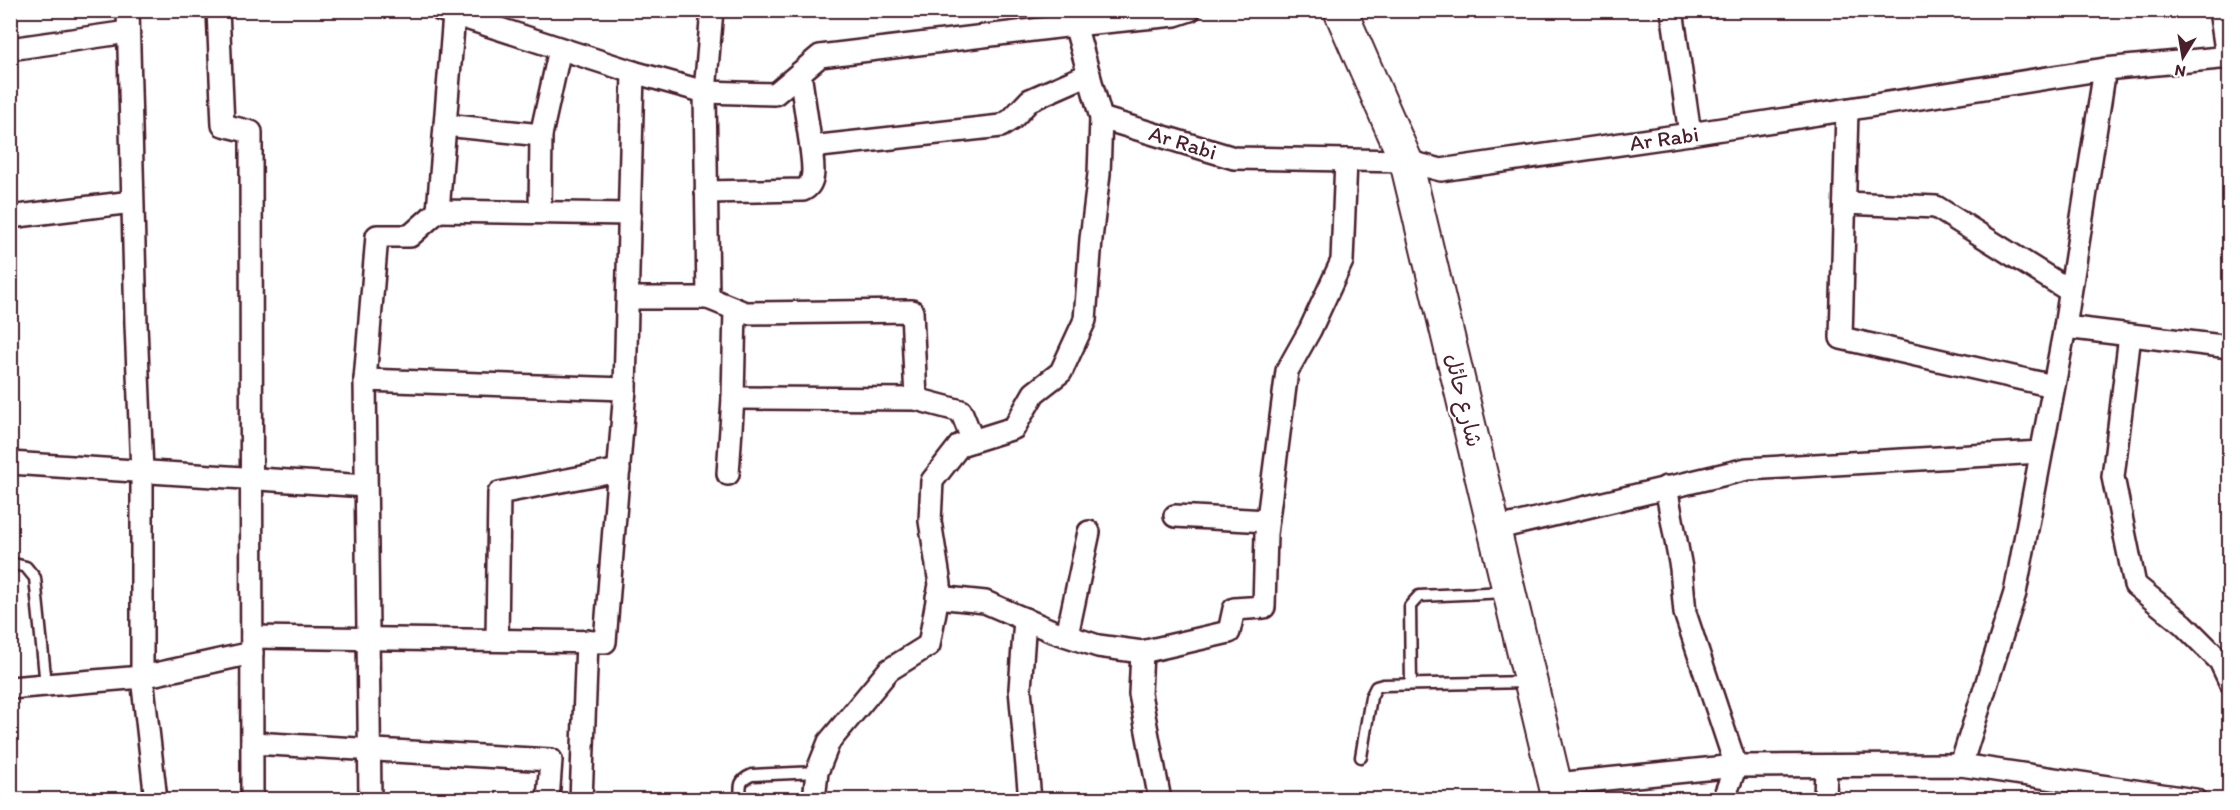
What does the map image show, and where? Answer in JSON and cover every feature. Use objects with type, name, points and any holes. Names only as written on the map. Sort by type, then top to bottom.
[{"type":"main road","name":"شارع حائل","points":[[1340,10],[1406,161],[1558,792]]},
{"type":"street","points":[[128,10],[132,202],[142,472],[142,677],[156,800]]},
{"type":"street","points":[[218,10],[223,126],[251,132],[252,800]]},
{"type":"street","points":[[708,298],[705,92],[711,10]]},
{"type":"street","points":[[438,211],[445,125],[448,13],[633,72],[705,92],[775,94],[820,56],[1073,18],[1175,15],[1190,10]]},
{"type":"street","points":[[1672,10],[1690,134]]},
{"type":"street","points":[[2220,10],[2228,57]]},
{"type":"street","points":[[814,800],[817,772],[829,742],[889,670],[929,645],[940,584],[930,521],[932,481],[960,445],[1014,428],[1034,393],[1061,372],[1084,320],[1099,174],[1101,118],[1073,18]]},
{"type":"street","points":[[10,50],[128,32]]},
{"type":"street","points":[[540,212],[541,135],[560,49]]},
{"type":"street","name":"Ar Rabi","points":[[1101,118],[1234,158],[1406,161],[1441,170],[1690,134],[2105,69],[2228,57]]},
{"type":"street","points":[[1961,765],[2015,593],[2064,327],[2105,69]]},
{"type":"street","points":[[10,688],[142,677],[252,645],[368,637],[605,642],[625,389],[633,72]]},
{"type":"street","points":[[706,192],[803,190],[808,188],[812,181],[811,147],[800,74]]},
{"type":"street","points":[[811,147],[1001,126],[1012,119],[1030,100],[1089,74]]},
{"type":"street","points":[[1847,110],[1841,338],[2053,386]]},
{"type":"street","points":[[445,125],[541,135]]},
{"type":"street","points":[[937,597],[985,602],[1098,646],[1142,652],[1229,632],[1234,609],[1264,608],[1267,521],[1287,371],[1310,330],[1342,261],[1346,160]]},
{"type":"street","points":[[10,217],[132,202]]},
{"type":"street","points":[[1845,203],[1936,207],[2070,291]]},
{"type":"street","points":[[370,800],[365,380],[377,236],[410,236],[438,211],[630,214]]},
{"type":"street","points":[[628,298],[708,298],[745,313],[912,311],[916,399]]},
{"type":"street","points":[[728,474],[733,399],[735,309]]},
{"type":"street","points":[[2064,327],[2229,347]]},
{"type":"street","points":[[2130,335],[2113,477],[2135,585],[2183,624],[2220,662],[2229,682]]},
{"type":"street","points":[[365,380],[625,389]]},
{"type":"street","points":[[733,399],[916,399],[961,411],[973,441]]},
{"type":"street","points":[[1494,528],[1747,468],[2041,452]]},
{"type":"street","points":[[10,464],[366,486]]},
{"type":"street","points":[[497,640],[499,493],[619,470]]},
{"type":"street","points":[[1666,487],[1681,568],[1685,613],[1736,766],[1723,800]]},
{"type":"street","points":[[1175,516],[1267,521]]},
{"type":"street","points":[[1066,635],[1089,532]]},
{"type":"street","points":[[1024,619],[1020,689],[1030,800]]},
{"type":"street","points":[[581,800],[587,641]]},
{"type":"street","points":[[1142,652],[1140,693],[1160,800]]},
{"type":"street","points":[[252,743],[551,760],[548,800]]},
{"type":"street","points":[[1558,792],[1736,766],[1961,765],[2195,800]]},
{"type":"street","points":[[1825,800],[1826,766]]},
{"type":"lane","points":[[10,562],[26,567],[35,578],[46,685]]},
{"type":"lane","points":[[1411,684],[1410,606],[1413,601],[1419,596],[1510,592]]},
{"type":"lane","points":[[1361,757],[1371,697],[1376,687],[1411,684],[1532,682]]},
{"type":"lane","points":[[741,800],[740,785],[744,778],[752,775],[817,772]]}]
